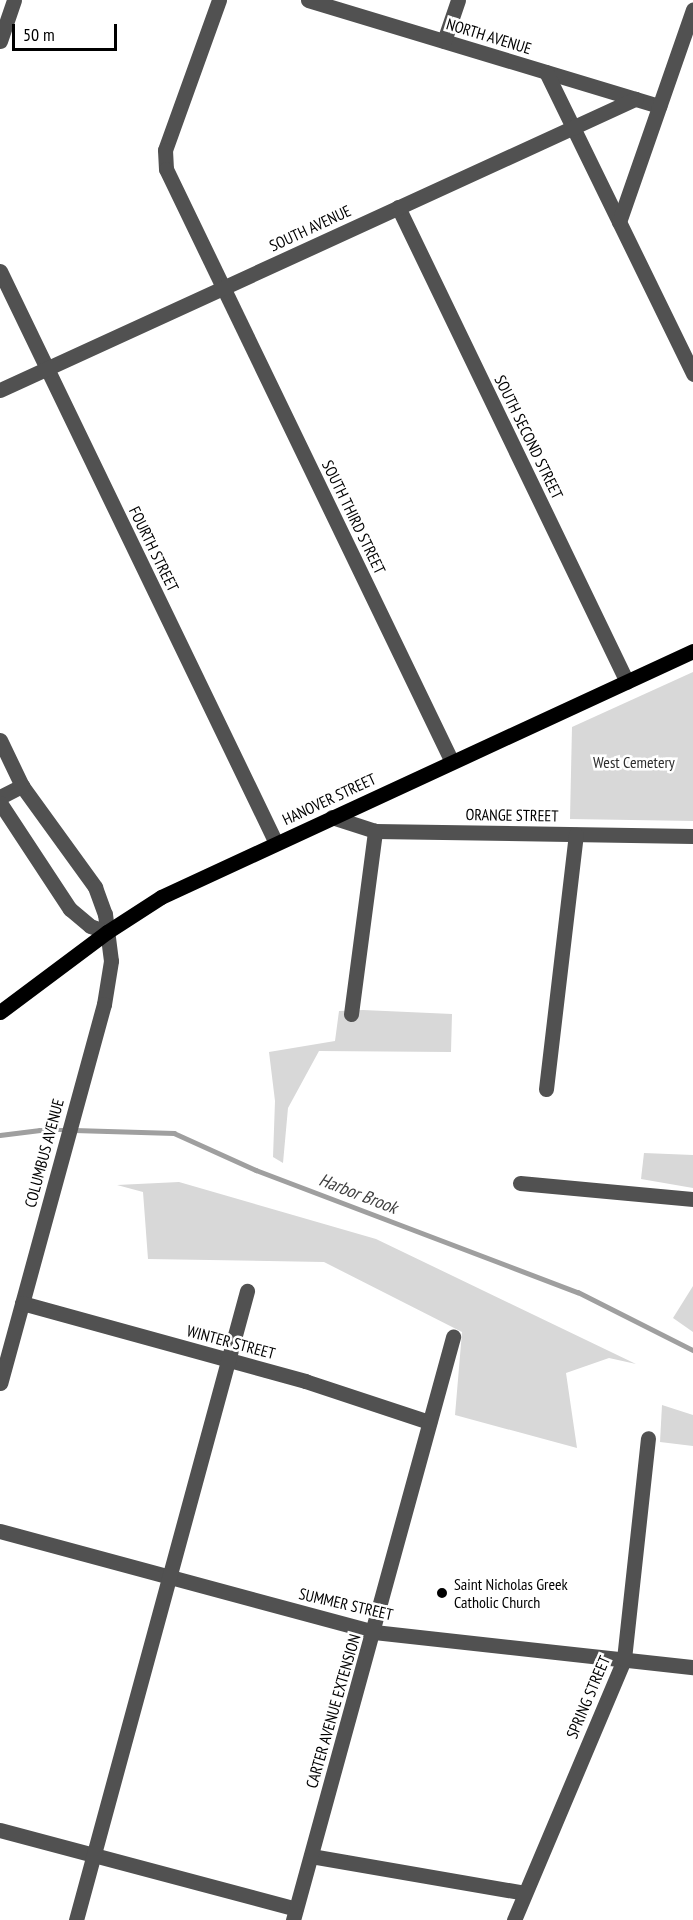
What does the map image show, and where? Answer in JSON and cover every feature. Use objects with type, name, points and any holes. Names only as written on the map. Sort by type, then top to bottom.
[{"type":"main road","name":"HANOVER STREET","points":[[0,1012],[107,932],[161,897],[693,651]]},
{"type":"street","points":[[0,41],[14,0]]},
{"type":"street","name":"SOUTH THIRD STREET","points":[[219,0],[165,150],[164,160],[452,762]]},
{"type":"street","name":"NORTH AVENUE","points":[[308,0],[659,106]]},
{"type":"street","points":[[444,41],[458,0]]},
{"type":"street","points":[[619,222],[693,10]]},
{"type":"street","points":[[546,72],[693,374]]},
{"type":"street","name":"SOUTH AVENUE","points":[[0,390],[635,99]]},
{"type":"street","name":"SOUTH SECOND STREET","points":[[398,207],[627,682]]},
{"type":"street","name":"FOURTH STREET","points":[[0,271],[276,843]]},
{"type":"street","name":"COLUMBUS AVENUE","points":[[0,740],[22,786],[95,887],[105,914],[111,961],[110,975],[75,1111],[0,1383]]},
{"type":"street","points":[[0,797],[22,786]]},
{"type":"street","points":[[0,804],[70,909],[90,926],[107,932]]},
{"type":"street","name":"ORANGE STREET","points":[[332,817],[375,831],[693,836]]},
{"type":"street","points":[[351,1014],[375,831]]},
{"type":"street","points":[[546,1089],[576,835]]},
{"type":"street","points":[[520,1183],[693,1199]]},
{"type":"street","points":[[76,1920],[247,1291]]},
{"type":"street","name":"WINTER STREET","points":[[22,1304],[305,1381],[429,1422]]},
{"type":"street","name":"CARTER AVENUE EXTENSION","points":[[295,1915],[453,1337]]},
{"type":"street","name":"SPRING STREET","points":[[514,1920],[624,1659],[648,1438]]},
{"type":"street","name":"SUMMER STREET","points":[[0,1531],[374,1632],[693,1667]]},
{"type":"street","points":[[0,1830],[295,1915]]},
{"type":"street","points":[[311,1856],[525,1893]]},
{"type":"green space","name":"West Cemetery","points":[[693,672],[693,821],[570,819],[572,727]]},
{"type":"green space","points":[[339,1011],[452,1014],[451,1052],[319,1051],[288,1108],[283,1163],[273,1157],[275,1101],[269,1052],[335,1041]]},
{"type":"green space","points":[[644,1153],[693,1155],[693,1188],[641,1179]]},
{"type":"green space","points":[[179,1182],[376,1239],[636,1364],[609,1358],[566,1373],[577,1448],[455,1415],[462,1332],[324,1262],[148,1259],[143,1192],[117,1185]]},
{"type":"green space","points":[[693,1286],[693,1332],[673,1318]]},
{"type":"green space","points":[[662,1405],[693,1415],[693,1446],[660,1442]]},
{"type":"waterway","name":"Harbor Brook","points":[[0,1135],[40,1130],[65,1130]]},
{"type":"waterway","name":"Harbor Brook","points":[[74,1130],[174,1133],[256,1170],[578,1292],[693,1350]]},
{"type":"place","name":"Saint Nicholas Greek Catholic Church","points":[[442,1593]]}]
